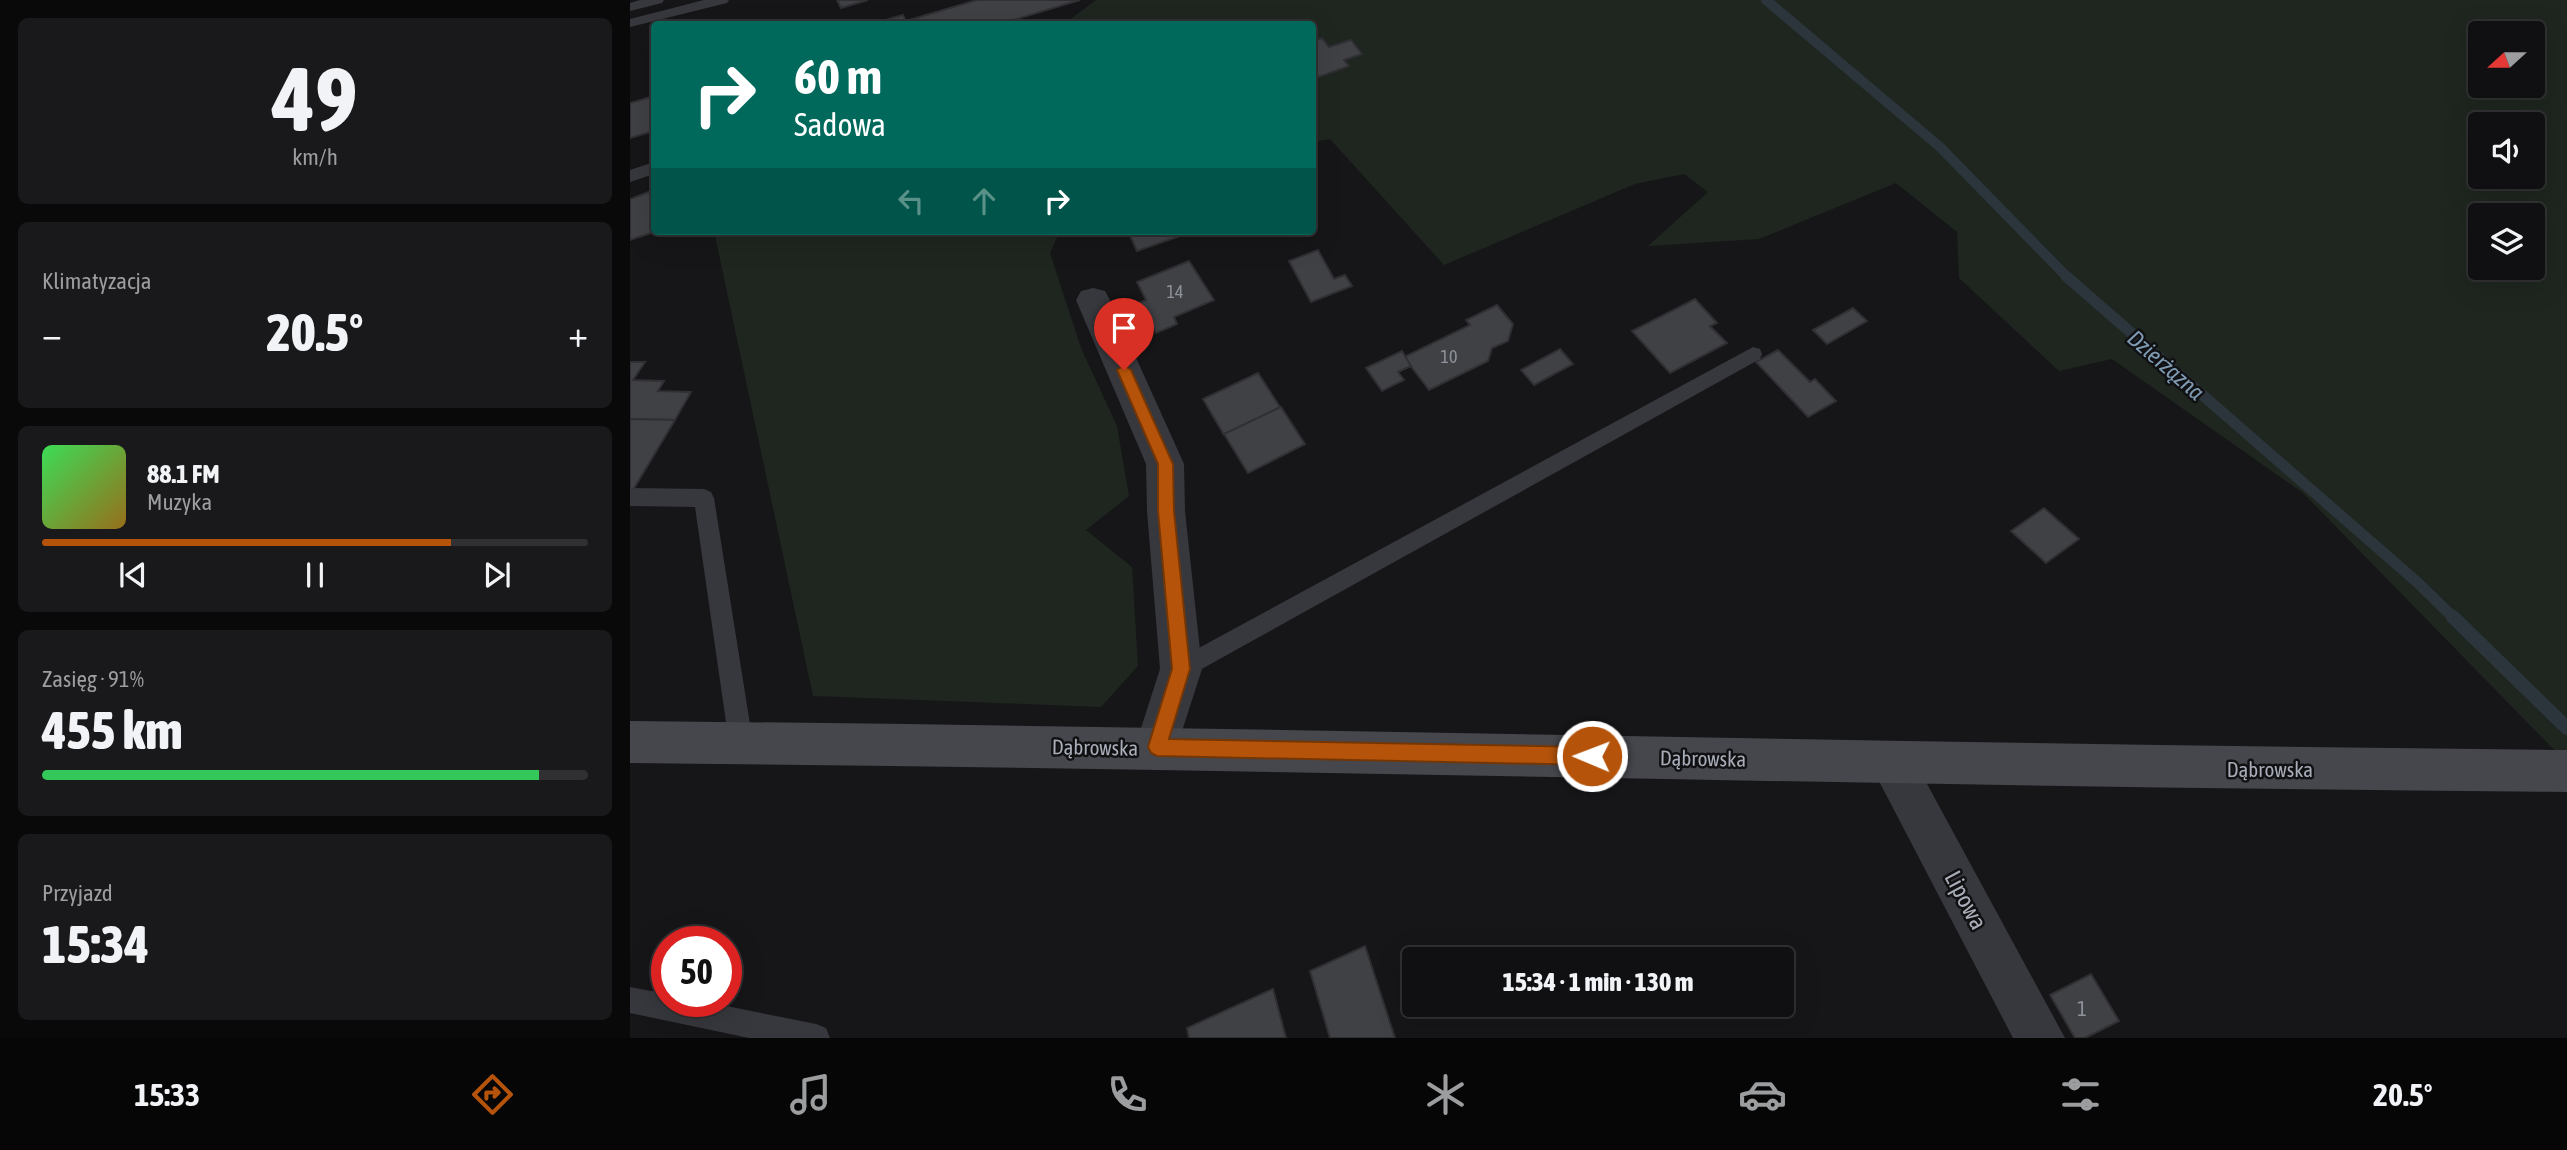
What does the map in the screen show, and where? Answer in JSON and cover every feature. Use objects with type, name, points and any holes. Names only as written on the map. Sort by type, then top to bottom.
[{"type":"main road","name":"Dąbrowska","points":[[630,742],[1157,747],[1891,762],[2567,771]]},
{"type":"street","points":[[1093,300],[1166,464],[1166,511],[1181,669],[1157,747]]},
{"type":"street","name":"Lipowa","points":[[1891,762],[2040,1038]]},
{"type":"lane","points":[[630,7],[657,0]]},
{"type":"lane","points":[[630,23],[722,0]]},
{"type":"lane","points":[[630,176],[651,169]]},
{"type":"lane","points":[[1181,669],[1753,354]]},
{"type":"lane","points":[[630,497],[704,498],[741,743]]},
{"type":"lane","points":[[630,1000],[717,1028],[816,1038]]},
{"type":"shaded area","points":[[1096,0],[2567,0],[2567,763],[2303,493],[2112,359],[2059,371],[1959,278],[1957,232],[1896,183],[1759,239],[1648,246],[1708,192],[1684,174],[1635,184],[1444,265],[1330,139],[1316,141],[1316,21],[1068,21]]},
{"type":"shaded area","points":[[715,235],[1058,235],[1050,253],[1081,348],[1117,426],[1129,496],[1086,530],[1132,567],[1138,666],[1101,707],[813,696]]},
{"type":"building","points":[[837,0],[868,0],[841,8]]},
{"type":"building","points":[[977,0],[1080,0],[1010,21],[906,21]]},
{"type":"building","points":[[903,15],[906,21],[882,21]]},
{"type":"building","points":[[1322,38],[1329,47],[1351,40],[1362,54],[1344,60],[1349,66],[1319,77],[1316,75],[1316,40]]},
{"type":"building","points":[[651,97],[651,132],[630,138],[630,103]]},
{"type":"building","points":[[651,191],[651,233],[630,240],[630,199]]},
{"type":"building","points":[[1130,235],[1183,235],[1137,251]]},
{"type":"building","points":[[1318,250],[1334,279],[1345,275],[1352,286],[1311,302],[1289,261]]},
{"type":"building","points":[[1189,261],[1214,300],[1174,317],[1177,324],[1156,333],[1139,303],[1146,300],[1137,282]]},
{"type":"building","points":[[1695,299],[1717,323],[1710,326],[1727,343],[1670,373],[1632,331]]},
{"type":"building","points":[[1497,305],[1513,324],[1508,341],[1492,348],[1488,361],[1429,390],[1404,357],[1470,325],[1466,320]]},
{"type":"building","points":[[1853,308],[1867,321],[1827,344],[1813,330]]},
{"type":"building","points":[[1560,349],[1573,364],[1534,385],[1521,370]]},
{"type":"building","points":[[1778,350],[1810,382],[1815,379],[1836,401],[1808,417],[1756,362]]},
{"type":"building","points":[[1402,351],[1411,366],[1398,372],[1404,380],[1382,391],[1366,368]]},
{"type":"building","points":[[630,362],[645,362],[633,380],[664,381],[658,391],[691,392],[675,420],[630,419]]},
{"type":"building","points":[[1258,373],[1280,407],[1224,435],[1203,399]]},
{"type":"building","points":[[1281,407],[1305,444],[1248,473],[1224,434]]},
{"type":"building","points":[[630,419],[675,420],[630,495]]},
{"type":"building","points":[[2044,508],[2079,539],[2046,563],[2011,531]]},
{"type":"building","points":[[1365,946],[1395,1038],[1330,1038],[1310,971]]},
{"type":"building","points":[[2091,974],[2119,1021],[2085,1038],[2075,1038],[2050,995]]},
{"type":"building","points":[[1273,989],[1286,1038],[1189,1038],[1187,1028]]},
{"type":"waterway","name":"Dzierżązna","points":[[1766,0],[1940,147],[2066,276]]},
{"type":"waterway","name":"Dzierżązna","points":[[2066,276],[2417,582],[2455,619]]},
{"type":"waterway","name":"Dzierżązna","points":[[2453,617],[2567,728]]},
{"type":"route","points":[[1124,370],[1166,464],[1166,511],[1181,669],[1157,747],[1592,756]]}]
